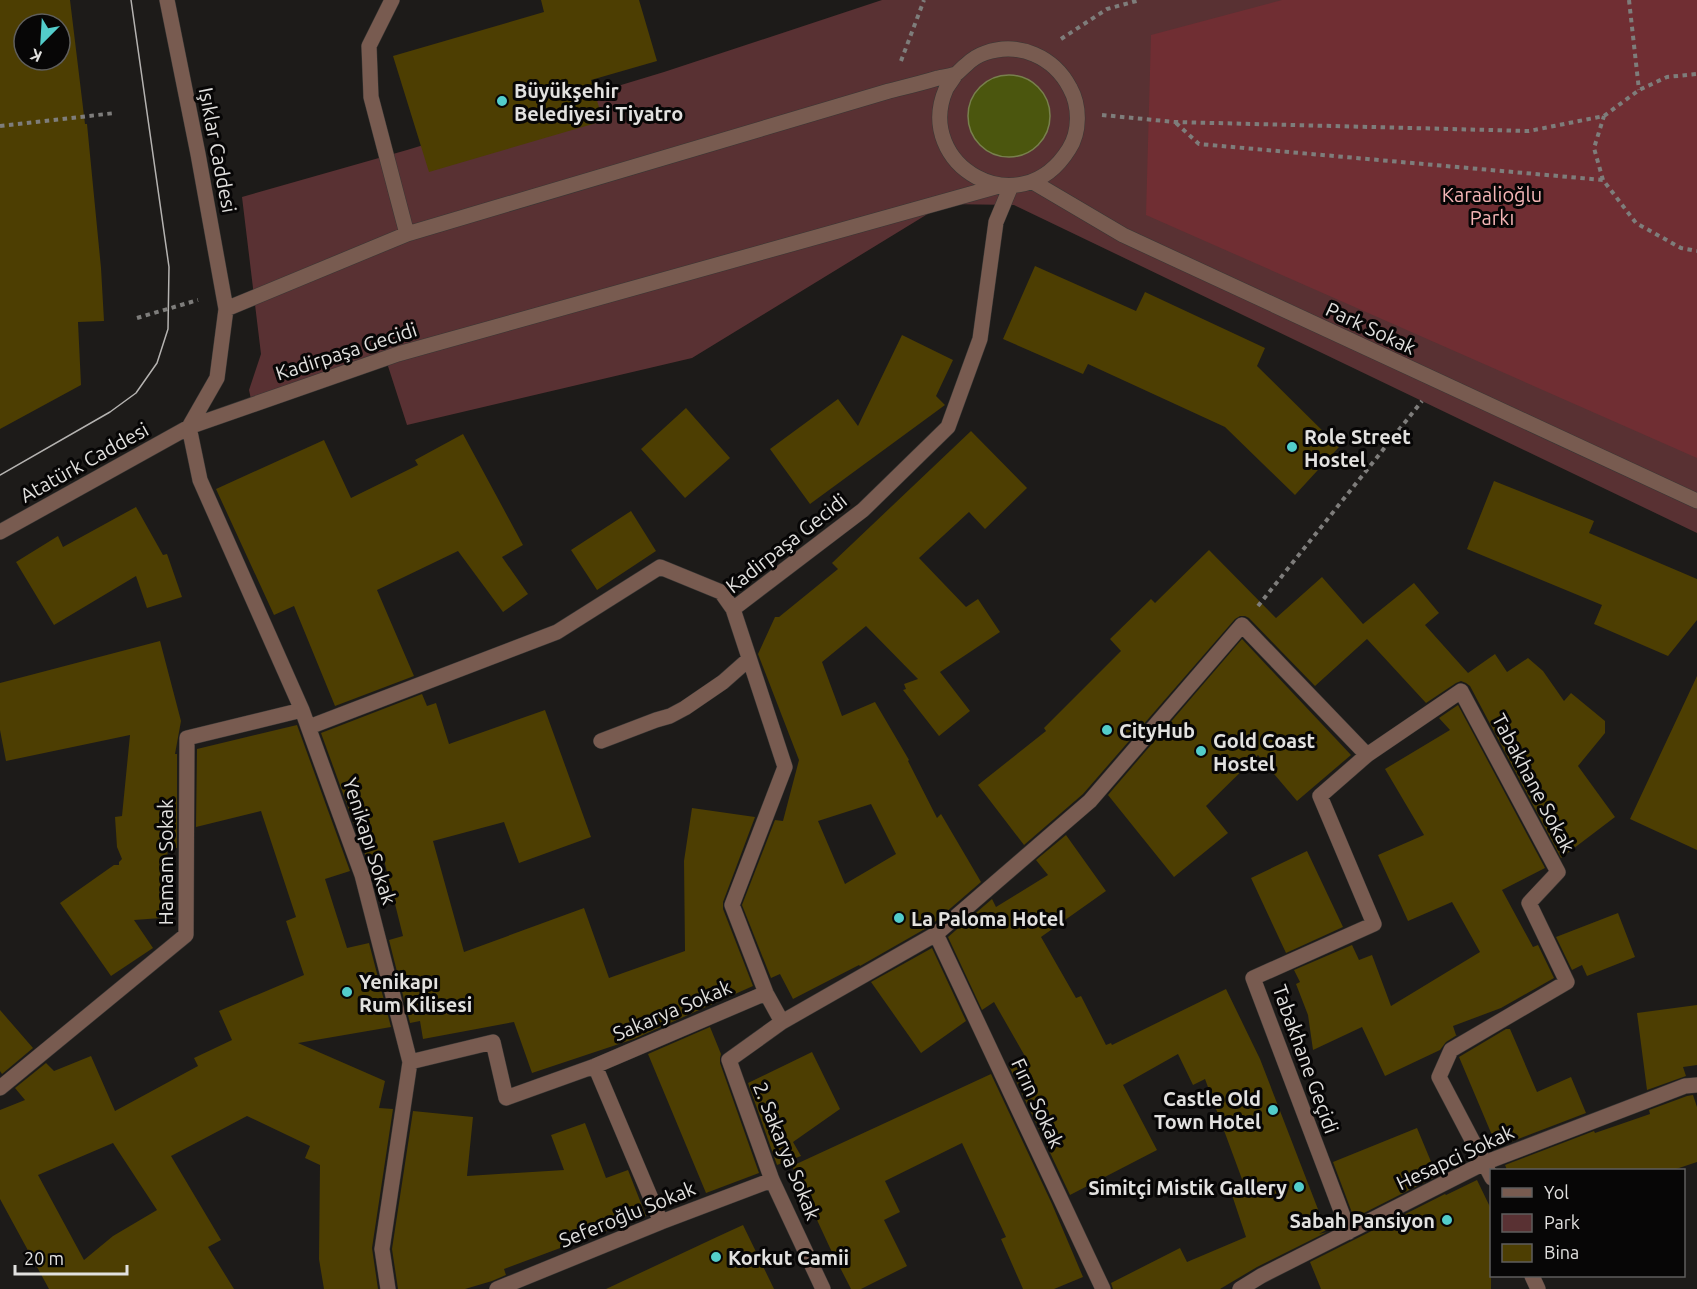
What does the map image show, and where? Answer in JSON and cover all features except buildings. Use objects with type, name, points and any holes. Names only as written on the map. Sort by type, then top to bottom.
[{"type":"street","name":"Işıklar Caddesi","points":[[167,0],[226,309],[217,378],[189,427]]},
{"type":"street","points":[[392,0],[369,46],[371,97],[407,234]]},
{"type":"street","points":[[1020,50],[1037,55],[1052,64],[1065,77],[1073,93],[1077,111],[1077,128],[1072,146],[1056,167],[1033,182],[1007,185],[981,180],[966,171],[953,158],[945,142],[940,124],[941,107],[946,89],[956,74],[969,62],[985,53],[1020,50]]},
{"type":"street","points":[[226,309],[407,234],[889,91],[956,74]]},
{"type":"street","name":"Park Sokak","points":[[1033,182],[1123,235],[1697,501]]},
{"type":"street","name":"Kadirpaşa Gecidi","points":[[189,427],[398,354],[1007,185]]},
{"type":"street","name":"Kadirpaşa Gecidi","points":[[782,1022],[766,993],[732,905],[785,767],[733,609],[863,510],[948,427],[980,339],[996,222],[1007,185]]},
{"type":"street","name":"Atatürk Caddesi","points":[[0,532],[189,427]]},
{"type":"street","name":"Yenikapı Sokak","points":[[189,427],[200,480],[309,727],[362,875],[410,1062],[382,1249],[388,1289]]},
{"type":"street","points":[[309,727],[557,632],[660,567],[721,592],[733,609]]},
{"type":"street","points":[[782,1022],[936,934],[1090,801],[1242,625],[1367,755]]},
{"type":"street","points":[[601,741],[678,712],[723,682],[749,659]]},
{"type":"street","name":"Tabakhane Sokak","points":[[1367,755],[1461,691],[1558,873],[1529,903],[1567,982],[1451,1050],[1438,1077],[1484,1163]]},
{"type":"street","name":"Hamam Sokak","points":[[0,1088],[186,935],[187,738],[302,710]]},
{"type":"street","name":"Tabakhane Geçidi","points":[[1349,1232],[1253,978],[1374,924],[1320,796],[1367,755]]},
{"type":"street","name":"Fırın Sokak","points":[[936,934],[1103,1289]]},
{"type":"street","name":"Sakarya Sokak","points":[[410,1062],[493,1042],[506,1098],[595,1066],[766,993]]},
{"type":"street","name":"2. Sakarya Sokak","points":[[782,1022],[729,1060],[772,1180],[823,1289]]},
{"type":"street","points":[[595,1066],[661,1222]]},
{"type":"street","name":"Hesapci Sokak","points":[[1240,1289],[1264,1282],[1349,1232],[1484,1163],[1685,1086],[1697,1085]]},
{"type":"street","points":[[1484,1163],[1490,1176]]},
{"type":"street","name":"Seferoğlu Sokak","points":[[497,1289],[661,1222],[772,1180]]},
{"type":"path","points":[[889,91],[924,0]]},
{"type":"path","points":[[1037,55],[1107,9],[1140,0]]},
{"type":"path","points":[[1629,0],[1640,90]]},
{"type":"path","points":[[1106,115],[1175,122],[1529,131],[1604,116],[1640,90],[1667,77],[1697,74]]},
{"type":"path","points":[[0,126],[115,113]]},
{"type":"path","points":[[1604,116],[1594,148],[1603,180],[1636,223],[1681,248],[1697,251]]},
{"type":"path","points":[[1175,122],[1199,144],[1603,180]]},
{"type":"path","points":[[137,318],[223,293]]},
{"type":"path","points":[[1242,625],[1438,381]]},
{"type":"green space","name":"Karaalioğlu Parkı","points":[[882,0],[1697,0],[1697,533],[1014,205],[944,204],[692,358],[407,425],[387,363],[252,404],[249,390],[261,354],[242,197],[664,72]]},
{"type":"green space","points":[[1282,0],[1697,0],[1697,458],[1146,215],[1151,35]]},
{"type":"shaded area","points":[[1009,75],[1025,78],[1038,87],[1047,100],[1050,116],[1047,132],[1038,145],[1025,154],[1009,157],[993,154],[980,145],[971,132],[968,116],[971,100],[980,87],[993,78]]},
{"type":"tram line","points":[[0,475],[110,412],[136,393],[157,363],[168,329],[169,267],[131,0]]},
{"type":"place","name":"Büyükşehir Belediyesi Tiyatro","points":[[502,101]]},
{"type":"place","name":"Role Street Hostel","points":[[1292,447]]},
{"type":"place","name":"CityHub","points":[[1107,730]]},
{"type":"place","name":"Gold Coast Hostel","points":[[1201,751]]},
{"type":"place","name":"La Paloma Hotel","points":[[899,918]]},
{"type":"place","name":"Yenikapı Rum Kilisesi","points":[[347,992]]},
{"type":"place","name":"Castle Old Town Hotel","points":[[1273,1110]]},
{"type":"place","name":"Simitçi Mistik Gallery","points":[[1299,1187]]},
{"type":"place","name":"Sabah Pansiyon","points":[[1447,1220]]},
{"type":"place","name":"Korkut Camii","points":[[716,1257]]}]
